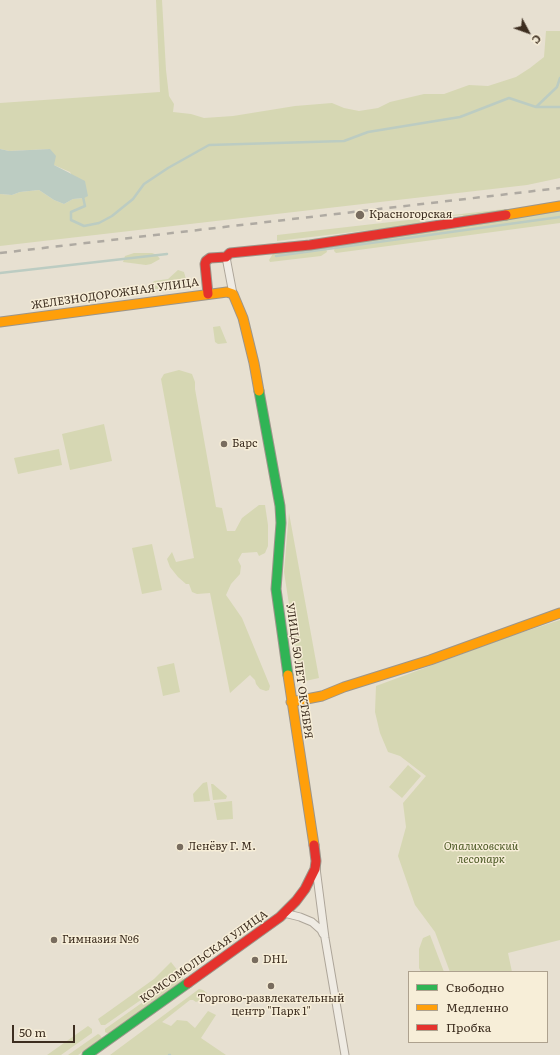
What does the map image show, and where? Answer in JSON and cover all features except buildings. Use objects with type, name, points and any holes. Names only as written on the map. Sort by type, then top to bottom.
[{"type":"street","points":[[208,294],[206,262],[210,258],[226,257],[230,253],[310,245],[402,232],[560,206]]},
{"type":"street","points":[[226,257],[233,294]]},
{"type":"street","name":"ЖЕЛЕЗНОДОРОЖНАЯ УЛИЦА","points":[[0,322],[208,294],[227,292],[233,294]]},
{"type":"street","name":"УЛИЦА 50 ЛЕТ ОКТЯБРЯ","points":[[233,294],[243,318],[254,363],[280,506],[281,523],[276,589],[281,635],[316,861],[325,938],[345,1055]]},
{"type":"street","points":[[291,702],[322,696],[344,687],[430,660],[560,613]]},
{"type":"street","name":"КОМСОМОЛЬСКАЯ УЛИЦА","points":[[87,1055],[284,913],[296,901],[310,882],[315,869],[316,861]]},
{"type":"street","points":[[284,913],[312,922],[321,930],[325,938]]},
{"type":"green space","points":[[156,0],[162,0],[166,70],[169,96],[174,104],[173,112],[191,114],[204,118],[233,116],[295,106],[332,103],[344,108],[359,111],[378,108],[390,102],[424,94],[444,94],[469,85],[488,86],[516,77],[530,68],[544,57],[546,31],[560,31],[560,178],[527,185],[0,246],[0,194],[12,195],[20,192],[39,190],[54,200],[64,204],[73,199],[84,198],[70,172],[54,165],[50,149],[9,151],[0,149],[0,103],[160,92]]},
{"type":"green space","points":[[505,209],[506,211],[465,217],[462,215],[431,218],[413,225],[277,241],[277,235]]},
{"type":"green space","points":[[560,211],[560,223],[336,253],[334,251],[335,246]]},
{"type":"green space","points":[[326,248],[327,252],[321,256],[270,262],[269,260],[274,252]]},
{"type":"green space","points":[[134,253],[152,253],[157,255],[160,259],[146,265],[123,262],[125,256]]},
{"type":"green space","points":[[178,270],[184,272],[187,283],[161,285],[158,289],[150,289],[154,281],[168,279]]},
{"type":"green space","points":[[220,326],[227,343],[218,344],[215,342],[213,327]]},
{"type":"green space","points":[[179,370],[192,374],[195,382],[216,507],[222,508],[227,531],[235,531],[242,518],[259,505],[265,505],[268,525],[268,546],[265,553],[259,556],[257,552],[242,553],[238,560],[241,566],[240,574],[231,584],[226,595],[242,618],[270,686],[269,690],[266,691],[260,689],[250,675],[230,693],[210,593],[197,594],[192,592],[189,584],[186,584],[178,577],[170,567],[167,559],[172,552],[176,562],[194,558],[161,379],[164,374]]},
{"type":"green space","points":[[104,424],[112,461],[70,470],[62,434]]},
{"type":"green space","points":[[59,449],[62,465],[18,474],[14,458]]},
{"type":"green space","points":[[289,513],[319,678],[301,682],[284,572]]},
{"type":"green space","points":[[152,544],[162,590],[142,594],[132,548]]},
{"type":"green space","name":"Опалиховский лесопарк","points":[[560,620],[560,940],[508,953],[512,971],[450,971],[435,932],[415,905],[398,856],[406,827],[403,803],[426,776],[400,756],[388,752],[380,733],[375,712],[376,686],[508,637]]},
{"type":"green space","points":[[174,663],[180,692],[163,696],[157,667]]},
{"type":"green space","points":[[408,765],[421,776],[402,798],[389,787]]},
{"type":"green space","points":[[207,782],[210,801],[194,802],[193,794],[203,783]]},
{"type":"green space","points":[[211,784],[227,796],[226,799],[213,800]]},
{"type":"green space","points":[[232,801],[233,819],[217,820],[214,803]]},
{"type":"green space","points":[[430,935],[444,971],[420,971],[419,968],[419,949],[423,938]]},
{"type":"green space","points":[[171,962],[178,971],[178,974],[105,1025],[101,1025],[98,1019],[154,979]]},
{"type":"green space","points":[[181,975],[184,980],[109,1033],[105,1032],[105,1029]]},
{"type":"green space","points":[[199,989],[207,993],[201,1000],[196,1002],[190,1000],[162,1022],[171,1026],[177,1020],[187,1021],[195,1028],[208,1011],[216,1015],[201,1038],[226,1055],[110,1055]]},
{"type":"green space","points":[[88,1026],[92,1029],[92,1033],[61,1055],[47,1055]]},
{"type":"green space","points":[[98,1034],[102,1038],[78,1055],[68,1055]]},
{"type":"shaded area","points":[[0,149],[9,151],[50,149],[56,156],[54,165],[85,181],[88,196],[73,199],[64,204],[54,200],[39,190],[20,192],[12,195],[0,194]]},
{"type":"waterway","points":[[536,107],[557,87],[560,78]]},
{"type":"waterway","points":[[83,197],[85,206],[71,212],[71,220],[84,226],[99,223],[112,216],[133,199],[144,184],[168,168],[209,145],[344,141],[368,132],[460,117],[509,98],[536,107],[560,107]]},
{"type":"waterway","points":[[276,256],[560,217]]},
{"type":"waterway","points":[[0,273],[167,254]]},
{"type":"railway","points":[[0,253],[560,188]]},
{"type":"traffic: fast","points":[[259,391],[280,506],[281,523],[276,589],[288,675]]},
{"type":"traffic: fast","points":[[87,1055],[188,983]]},
{"type":"traffic: slow","points":[[506,215],[560,206]]},
{"type":"traffic: slow","points":[[0,322],[227,292],[233,294],[243,318],[259,391]]},
{"type":"traffic: slow","points":[[291,702],[322,696],[344,687],[430,660],[560,613]]},
{"type":"traffic: slow","points":[[288,675],[314,845]]},
{"type":"traffic: jam","points":[[208,294],[205,264],[210,258],[226,257],[230,253],[310,245],[506,215]]},
{"type":"traffic: jam","points":[[188,983],[280,917],[296,901],[305,889],[315,869],[316,861],[314,845]]},
{"type":"place","name":"Красногорская","points":[[360,215]]},
{"type":"place","name":"Барс","points":[[224,444]]},
{"type":"place","name":"Ленёву Г. М.","points":[[180,847]]},
{"type":"place","name":"Гимназия №6","points":[[54,940]]},
{"type":"place","name":"DHL","points":[[255,960]]},
{"type":"place","name":"Торгово-развлекательный центр \"Парк 1\"","points":[[271,986]]}]
